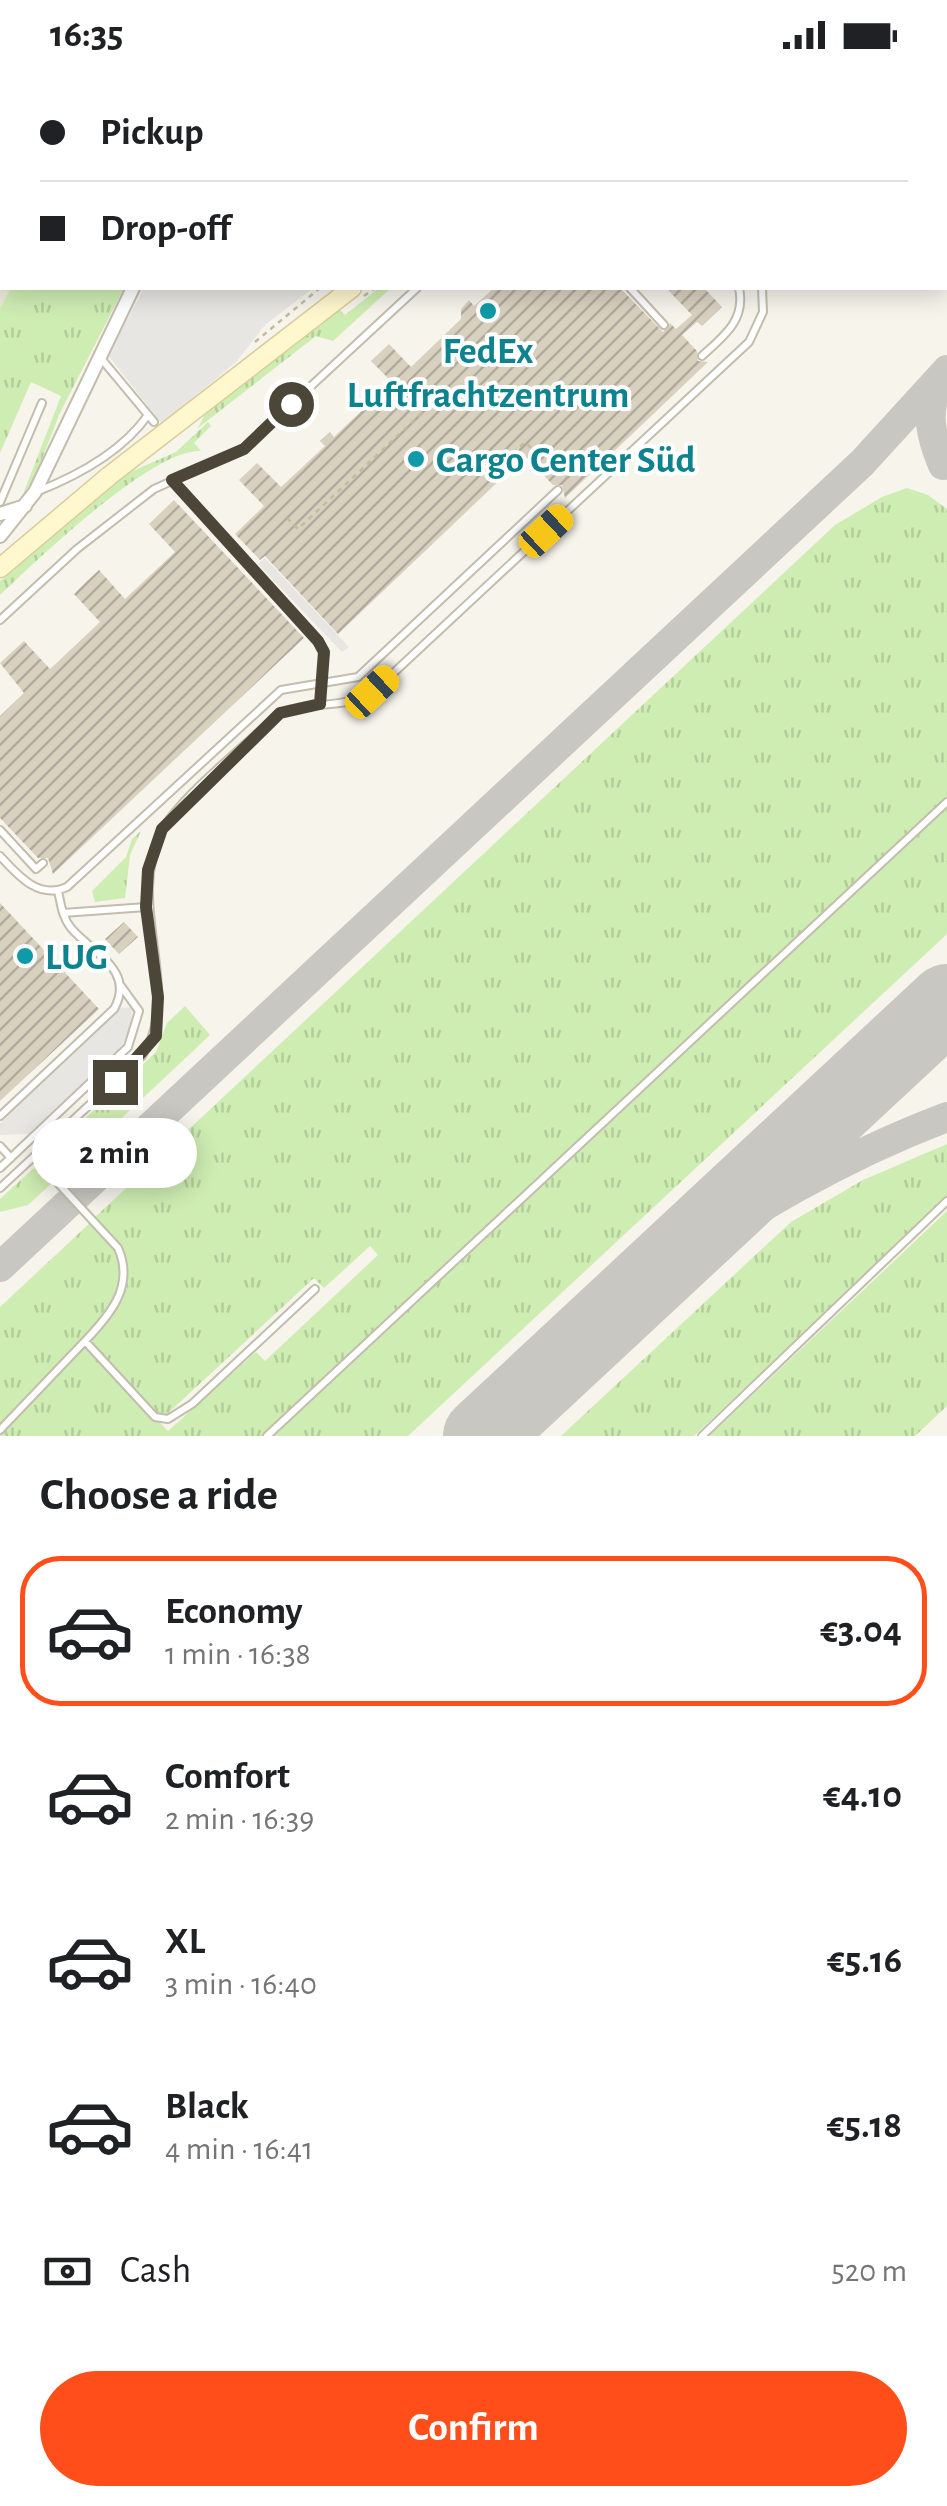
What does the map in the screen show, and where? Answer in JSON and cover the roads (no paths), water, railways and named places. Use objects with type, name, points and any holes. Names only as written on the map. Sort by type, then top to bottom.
[{"type":"main road","points":[[0,568],[109,476],[349,290]]},
{"type":"street","points":[[0,536],[35,492],[132,290]]},
{"type":"street","points":[[0,514],[27,506]]},
{"type":"lane","points":[[0,620],[77,549],[172,480],[244,449],[414,290]]},
{"type":"lane","points":[[632,290],[664,324]]},
{"type":"lane","points":[[702,356],[737,321],[739,290]]},
{"type":"lane","points":[[0,1188],[142,1056],[156,1036],[158,997],[146,907],[148,870],[162,829],[178,810],[280,713],[320,704],[346,705],[372,692],[748,342],[764,312],[762,290]]},
{"type":"lane","points":[[35,492],[71,479],[151,419],[99,355]]},
{"type":"lane","points":[[0,502],[42,403]]},
{"type":"lane","points":[[172,480],[318,641],[324,652],[320,704]]},
{"type":"lane","points":[[58,891],[281,690],[358,676],[558,490]]},
{"type":"lane","points":[[267,1436],[947,802]]},
{"type":"lane","points":[[0,830],[36,869],[42,863]]},
{"type":"lane","points":[[0,856],[32,886],[58,891]]},
{"type":"lane","points":[[0,1168],[128,1047],[139,1011],[108,961],[78,935],[63,913],[58,891]]},
{"type":"lane","points":[[63,913],[146,907]]},
{"type":"lane","points":[[0,1116],[114,1009],[120,985]]},
{"type":"lane","points":[[0,1146],[11,1158]]},
{"type":"lane","points":[[0,1430],[85,1341],[118,1300],[123,1261],[118,1248],[34,1157]]},
{"type":"lane","points":[[702,1436],[947,1201]]},
{"type":"lane","points":[[85,1341],[155,1417],[168,1419],[192,1404],[315,1289]]},
{"type":"place","name":"FedEx Luftfrachtzentrum","points":[[488,311]]},
{"type":"place","name":"Cargo Center Süd","points":[[416,459]]},
{"type":"place","name":"LUG","points":[[25,956]]}]
